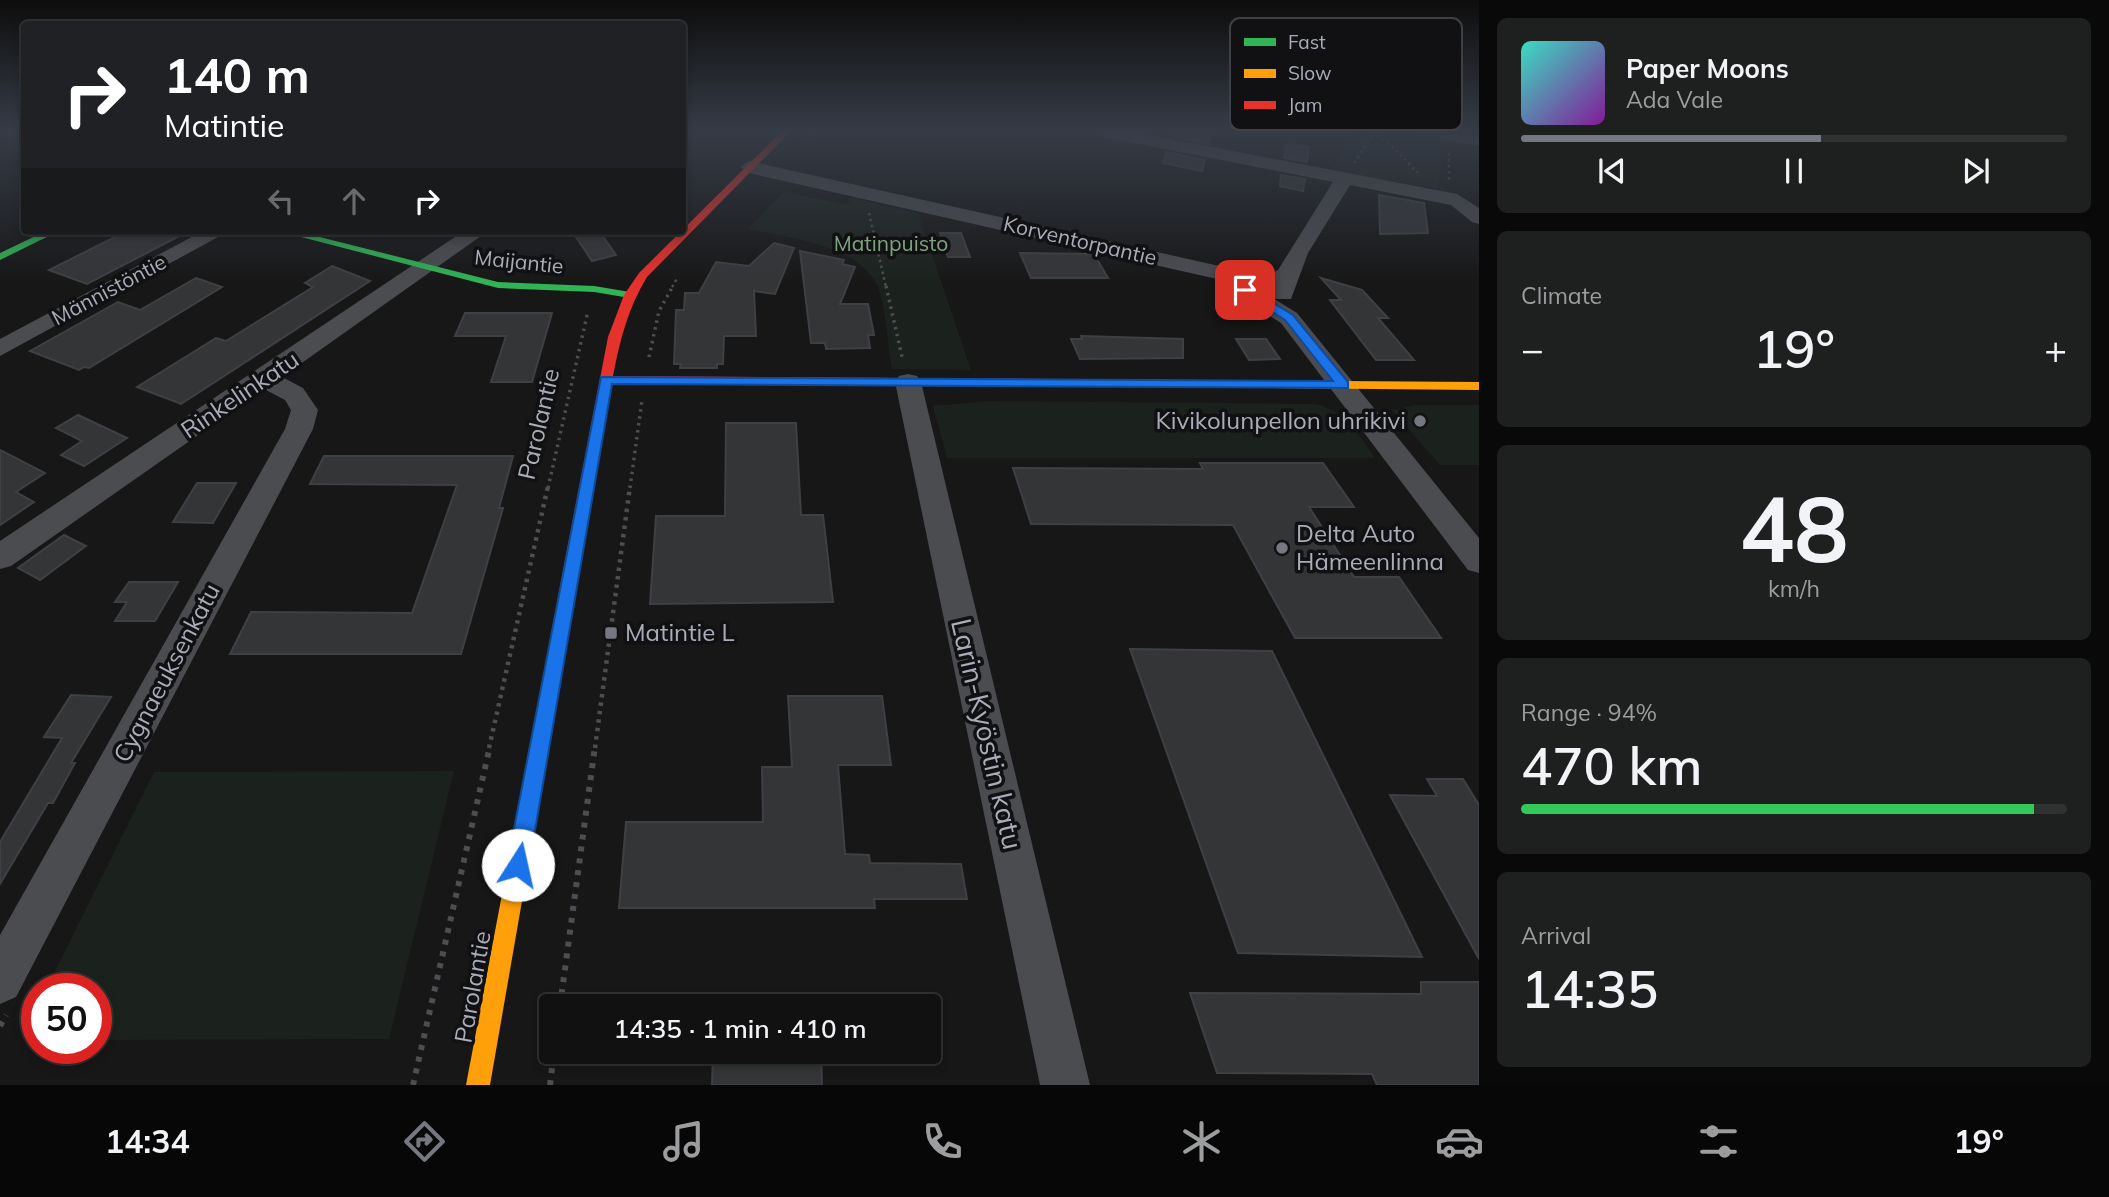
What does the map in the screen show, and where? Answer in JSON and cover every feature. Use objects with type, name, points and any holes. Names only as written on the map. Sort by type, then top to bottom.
[{"type":"main road","name":"Parolantie","points":[[686,231],[734,183]]},
{"type":"main road","points":[[0,257],[46,235]]},
{"type":"main road","name":"Maijantie","points":[[298,235],[498,285],[594,289],[630,295]]},
{"type":"main road","name":"Parolantie","points":[[478,1085],[617,328],[630,295],[643,275],[682,235]]},
{"type":"main road","points":[[606,380],[1479,386]]},
{"type":"street","name":"Korventorpantie","points":[[823,183],[1215,272],[1275,280],[1288,274]]},
{"type":"street","points":[[1289,318],[1282,284],[1342,183]]},
{"type":"street","points":[[1367,183],[1456,197],[1479,218]]},
{"type":"street","name":"Männistöntie","points":[[0,349],[212,235]]},
{"type":"street","name":"Rinkelinkatu","points":[[0,557],[472,235]]},
{"type":"street","points":[[1215,272],[1289,318],[1479,561]]},
{"type":"street","name":"Cygnaeuksenkatu","points":[[0,981],[299,429],[305,410],[294,394],[264,379]]},
{"type":"street","name":"Larin-Kyöstin katu","points":[[908,382],[1065,1085]]},
{"type":"path","points":[[1433,183],[1456,197]]},
{"type":"path","points":[[1450,183],[1456,197]]},
{"type":"path","points":[[863,192],[908,382]]},
{"type":"path","points":[[562,994],[645,380],[660,311],[683,273]]},
{"type":"path","name":"Parolantie","points":[[413,1085],[589,306]]},
{"type":"path","points":[[550,1085],[553,1064]]},
{"type":"green space","points":[[1400,183],[1439,183],[1439,189]]},
{"type":"green space","name":"Matinpuisto","points":[[784,191],[846,205],[852,198],[918,213],[971,370],[892,369],[880,292],[868,271],[854,260],[820,245],[748,229]]},
{"type":"green space","points":[[988,401],[1314,404],[1343,417],[1375,458],[947,458],[933,406]]},
{"type":"green space","points":[[1415,405],[1479,405],[1479,465],[1440,465],[1392,410]]},
{"type":"green space","points":[[454,771],[389,1039],[112,1040],[112,973],[54,973],[154,772]]},
{"type":"building","points":[[1280,183],[1304,183],[1303,191],[1280,186]]},
{"type":"building","points":[[1379,195],[1424,203],[1428,233],[1380,234]]},
{"type":"building","points":[[940,233],[961,233],[970,257],[948,257]]},
{"type":"building","points":[[119,235],[181,235],[87,284],[49,270]]},
{"type":"building","points":[[575,235],[602,235],[616,255],[592,261]]},
{"type":"building","points":[[774,243],[794,248],[775,294],[754,291],[756,336],[724,336],[723,364],[717,364],[717,368],[680,368],[681,364],[674,364],[676,310],[684,310],[685,293],[699,293],[716,262],[749,266]]},
{"type":"building","points":[[800,251],[844,260],[842,264],[855,267],[840,304],[868,304],[874,335],[868,335],[870,348],[826,349],[825,343],[811,343]]},
{"type":"building","points":[[1020,253],[1094,254],[1108,278],[1031,278]]},
{"type":"building","points":[[332,266],[370,281],[181,404],[137,387],[216,338],[226,341],[313,287],[305,283]]},
{"type":"building","points":[[196,278],[222,287],[89,368],[79,370],[30,351],[118,302],[140,310]]},
{"type":"building","points":[[1321,278],[1362,290],[1388,318],[1378,318],[1414,360],[1376,360],[1330,300],[1341,300]]},
{"type":"building","points":[[465,313],[552,313],[532,382],[491,382],[506,336],[455,336]]},
{"type":"building","points":[[1081,336],[1183,339],[1183,358],[1080,359],[1071,339],[1082,339]]},
{"type":"building","points":[[1236,339],[1266,339],[1280,359],[1249,360]]},
{"type":"building","points":[[78,415],[127,438],[84,466],[61,455],[82,441],[56,428]]},
{"type":"building","points":[[726,423],[796,423],[801,515],[823,515],[833,602],[650,604],[656,516],[725,516]]},
{"type":"building","points":[[0,450],[45,473],[16,492],[34,502],[0,525]]},
{"type":"building","points":[[324,456],[513,456],[499,508],[503,508],[461,654],[230,654],[251,612],[412,613],[457,485],[310,484]]},
{"type":"building","points":[[1200,463],[1323,463],[1354,507],[1309,507],[1354,577],[1399,577],[1441,638],[1295,638],[1233,525],[1031,524],[1013,468],[1203,469]]},
{"type":"building","points":[[197,483],[236,483],[213,523],[173,522]]},
{"type":"building","points":[[64,535],[86,546],[40,580],[18,568]]},
{"type":"building","points":[[129,582],[178,582],[155,621],[115,621],[127,602],[115,602]]},
{"type":"building","points":[[1130,649],[1272,651],[1422,957],[1238,953]]},
{"type":"building","points":[[71,695],[111,697],[71,763],[75,763],[53,803],[48,803],[0,884],[0,842],[62,738],[44,737]]},
{"type":"building","points":[[788,696],[882,696],[891,765],[838,765],[845,854],[869,855],[870,863],[961,864],[967,899],[874,899],[875,908],[619,908],[626,822],[763,822],[762,767],[792,767]]},
{"type":"building","points":[[1427,779],[1463,779],[1479,805],[1479,959],[1390,795],[1437,796]]},
{"type":"building","points":[[1421,982],[1479,982],[1479,1085],[1377,1085],[1372,1074],[1217,1073],[1190,993],[1421,994]]},
{"type":"building","points":[[713,1064],[821,1064],[822,1085],[712,1085]]},
{"type":"traffic: fast","points":[[0,257],[46,235]]},
{"type":"traffic: fast","points":[[299,235],[498,285],[594,289],[630,295]]},
{"type":"traffic: slow","points":[[1053,383],[1479,386]]},
{"type":"traffic: slow","points":[[478,1085],[576,545]]},
{"type":"traffic: jam","points":[[686,232],[735,183]]},
{"type":"traffic: jam","points":[[576,545],[614,337],[630,295],[643,275],[683,235]]},
{"type":"traffic: jam","points":[[606,380],[1053,383]]},
{"type":"place","name":"Kivikolunpellon uhrikivi","points":[[1420,421]]},
{"type":"place","name":"Delta Auto Hämeenlinna","points":[[1282,548]]},
{"type":"place","name":"Matintie L","points":[[611,633]]},
{"type":"route","points":[[518,865],[606,380],[1343,385],[1289,318],[1245,290]]}]
